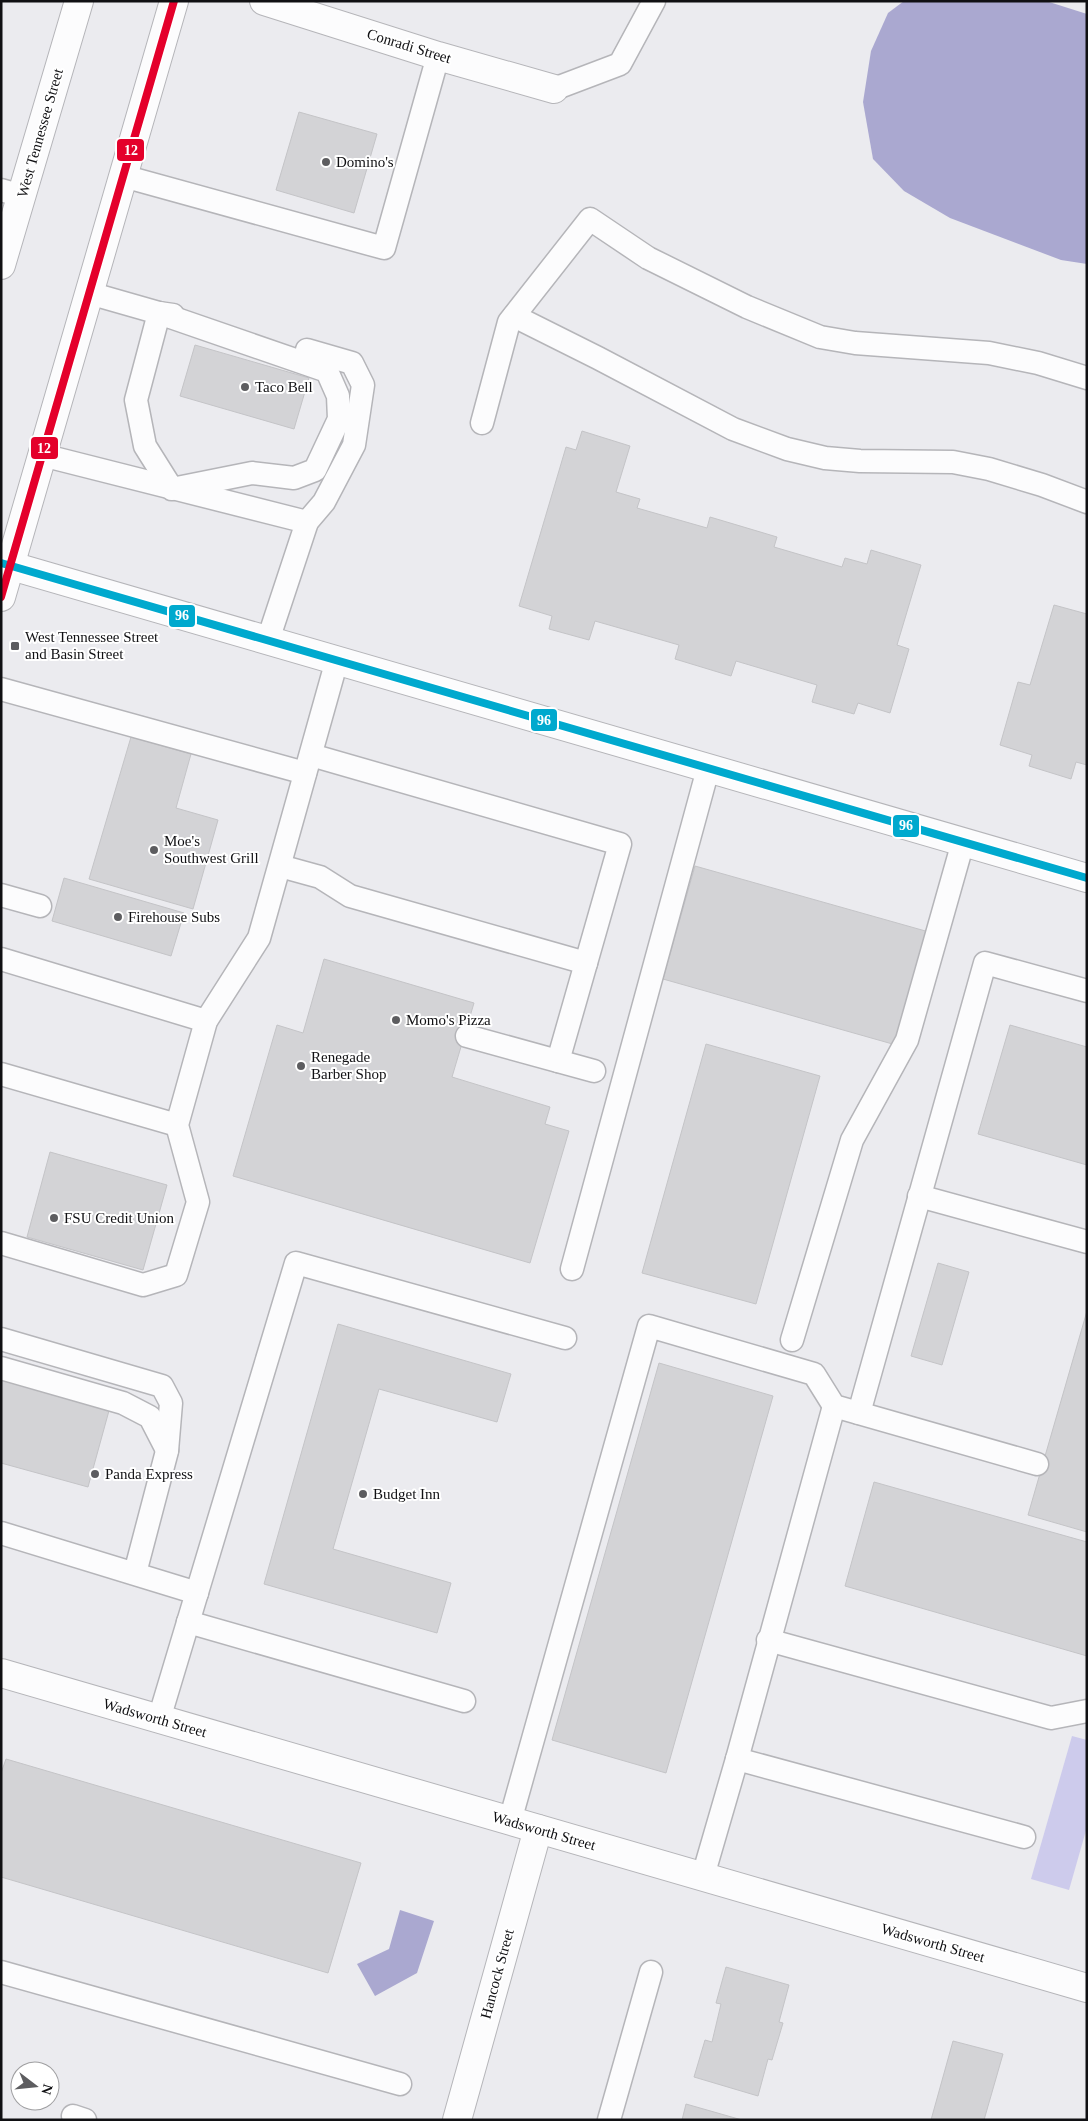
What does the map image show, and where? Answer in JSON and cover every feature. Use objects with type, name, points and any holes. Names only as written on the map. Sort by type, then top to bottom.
[{"type":"street","name":"West Tennessee Street","points":[[1,266],[12,193],[79,1]]},
{"type":"street","points":[[1,597],[4,560],[42,455],[174,1]]},
{"type":"street","name":"Conradi Street","points":[[264,1],[298,6],[438,56],[554,89]]},
{"type":"street","points":[[4,560],[268,640],[1087,878]]},
{"type":"street","name":"Wadsworth Street","points":[[1,1673],[1087,1988]]},
{"type":"street","name":"Hancock Street","points":[[457,2120],[538,1829]]},
{"type":"lane","points":[[554,89],[620,64],[654,1]]},
{"type":"lane","points":[[123,176],[384,248],[438,56]]},
{"type":"lane","points":[[482,423],[509,322],[590,219],[648,258],[747,307],[820,337],[855,343],[989,353],[1038,363],[1087,378]]},
{"type":"lane","points":[[89,293],[159,313],[327,371],[338,396],[339,419],[315,470],[294,478],[252,473],[172,488]]},
{"type":"lane","points":[[159,313],[136,400],[145,446],[172,488]]},
{"type":"lane","points":[[159,313],[201,318],[352,363],[363,386],[354,444],[324,502],[307,522],[268,640]]},
{"type":"lane","points":[[514,316],[733,429],[787,450],[825,458],[860,461],[952,462],[998,472],[1087,502]]},
{"type":"lane","points":[[42,455],[307,522]]},
{"type":"lane","points":[[1,1243],[143,1285],[176,1275],[198,1202],[177,1125],[206,1021],[259,938],[337,660]]},
{"type":"lane","points":[[1,689],[308,764],[620,844],[558,1061]]},
{"type":"lane","points":[[572,1269],[708,768]]},
{"type":"lane","points":[[792,1340],[852,1140],[907,1040],[963,842]]},
{"type":"lane","points":[[280,866],[320,877],[350,896],[586,963]]},
{"type":"lane","points":[[1,894],[40,906]]},
{"type":"lane","points":[[1,959],[206,1021]]},
{"type":"lane","points":[[859,1413],[985,963],[1087,992]]},
{"type":"lane","points":[[466,1036],[594,1071]]},
{"type":"lane","points":[[1,1074],[177,1125]]},
{"type":"lane","points":[[919,1196],[1087,1242]]},
{"type":"lane","points":[[159,1719],[296,1263],[565,1338]]},
{"type":"lane","points":[[510,1821],[649,1326],[814,1374],[834,1406],[1037,1464]]},
{"type":"lane","points":[[1,1339],[162,1386],[171,1403],[167,1451],[135,1573]]},
{"type":"lane","points":[[1,1368],[123,1402],[150,1416],[167,1451]]},
{"type":"lane","points":[[703,1876],[834,1406]]},
{"type":"lane","points":[[1,1532],[197,1592]]},
{"type":"lane","points":[[188,1622],[464,1701]]},
{"type":"lane","points":[[768,1640],[1051,1718],[1087,1711]]},
{"type":"lane","points":[[737,1758],[1024,1837]]},
{"type":"lane","points":[[1,1972],[400,2084]]},
{"type":"lane","points":[[609,2120],[651,1972]]},
{"type":"shaded area","points":[[904,1],[1046,1],[1087,14],[1087,264],[1061,260],[950,218],[904,191],[873,159],[863,102],[871,51],[888,13]]},
{"type":"shaded area","points":[[1072,1736],[1087,1740],[1087,1827],[1069,1890],[1031,1879]]},
{"type":"shaded area","points":[[400,1910],[434,1921],[417,1973],[375,1996],[357,1964],[389,1949]]},
{"type":"building","name":"Domino's","points":[[299,112],[377,134],[354,213],[276,190]]},
{"type":"building","name":"Taco Bell","points":[[195,345],[309,378],[294,429],[180,396]]},
{"type":"building","points":[[582,431],[630,446],[616,492],[640,499],[637,508],[707,528],[710,517],[777,537],[774,547],[842,567],[845,558],[867,564],[871,550],[921,565],[897,645],[909,649],[890,713],[858,703],[854,714],[812,702],[817,685],[736,661],[731,676],[675,659],[679,645],[595,621],[589,640],[549,629],[552,616],[519,606],[566,447],[576,450]]},
{"type":"building","points":[[1054,605],[1087,614],[1087,765],[1076,762],[1071,779],[1029,766],[1032,755],[1000,745],[1018,682],[1030,685]]},
{"type":"building","name":"Moe's Southwest Grill","points":[[131,737],[191,754],[176,808],[218,820],[193,909],[89,879]]},
{"type":"building","points":[[695,866],[929,932],[896,1045],[663,979]]},
{"type":"building","name":"Firehouse Subs","points":[[64,878],[184,913],[171,956],[52,921]]},
{"type":"building","points":[[324,959],[474,1003],[452,1077],[550,1107],[545,1124],[569,1131],[530,1263],[233,1176],[277,1025],[303,1033]]},
{"type":"building","points":[[1010,1025],[1087,1047],[1087,1165],[978,1134]]},
{"type":"building","points":[[706,1044],[820,1076],[756,1304],[642,1273]]},
{"type":"building","points":[[50,1152],[167,1185],[143,1270],[27,1237]]},
{"type":"building","points":[[938,1263],[969,1272],[942,1365],[911,1356]]},
{"type":"building","points":[[1087,1311],[1087,1532],[1028,1515]]},
{"type":"building","points":[[338,1324],[511,1374],[497,1422],[379,1389],[333,1549],[451,1583],[437,1633],[264,1584]]},
{"type":"building","points":[[659,1363],[773,1396],[666,1773],[552,1740]]},
{"type":"building","points":[[1,1377],[110,1407],[88,1487],[1,1463]]},
{"type":"building","points":[[874,1482],[1087,1542],[1087,1656],[845,1586]]},
{"type":"building","points":[[6,1759],[361,1863],[328,1973],[1,1877],[1,1773]]},
{"type":"building","points":[[726,1967],[789,1985],[779,2022],[783,2023],[772,2060],[768,2059],[758,2096],[694,2077],[705,2040],[712,2042],[721,2004],[716,2003]]},
{"type":"building","points":[[953,2041],[1003,2054],[984,2120],[931,2120]]},
{"type":"building","points":[[686,2104],[742,2120],[682,2120]]},
{"type":"transit line","name":"12","points":[[1,597],[174,1]]},
{"type":"transit line","name":"96","points":[[1,563],[1087,878]]},
{"type":"place","name":"Domino's","points":[[326,162]]},
{"type":"place","name":"Taco Bell","points":[[245,387]]},
{"type":"place","name":"West Tennessee Street and Basin Street","points":[[15,646]]},
{"type":"place","name":"Moe's Southwest Grill","points":[[154,850]]},
{"type":"place","name":"Firehouse Subs","points":[[118,917]]},
{"type":"place","name":"Momo's Pizza","points":[[396,1020]]},
{"type":"place","name":"Renegade Barber Shop","points":[[301,1066]]},
{"type":"place","name":"FSU Credit Union","points":[[54,1218]]},
{"type":"place","name":"Panda Express","points":[[95,1474]]},
{"type":"place","name":"Budget Inn","points":[[363,1494]]}]
